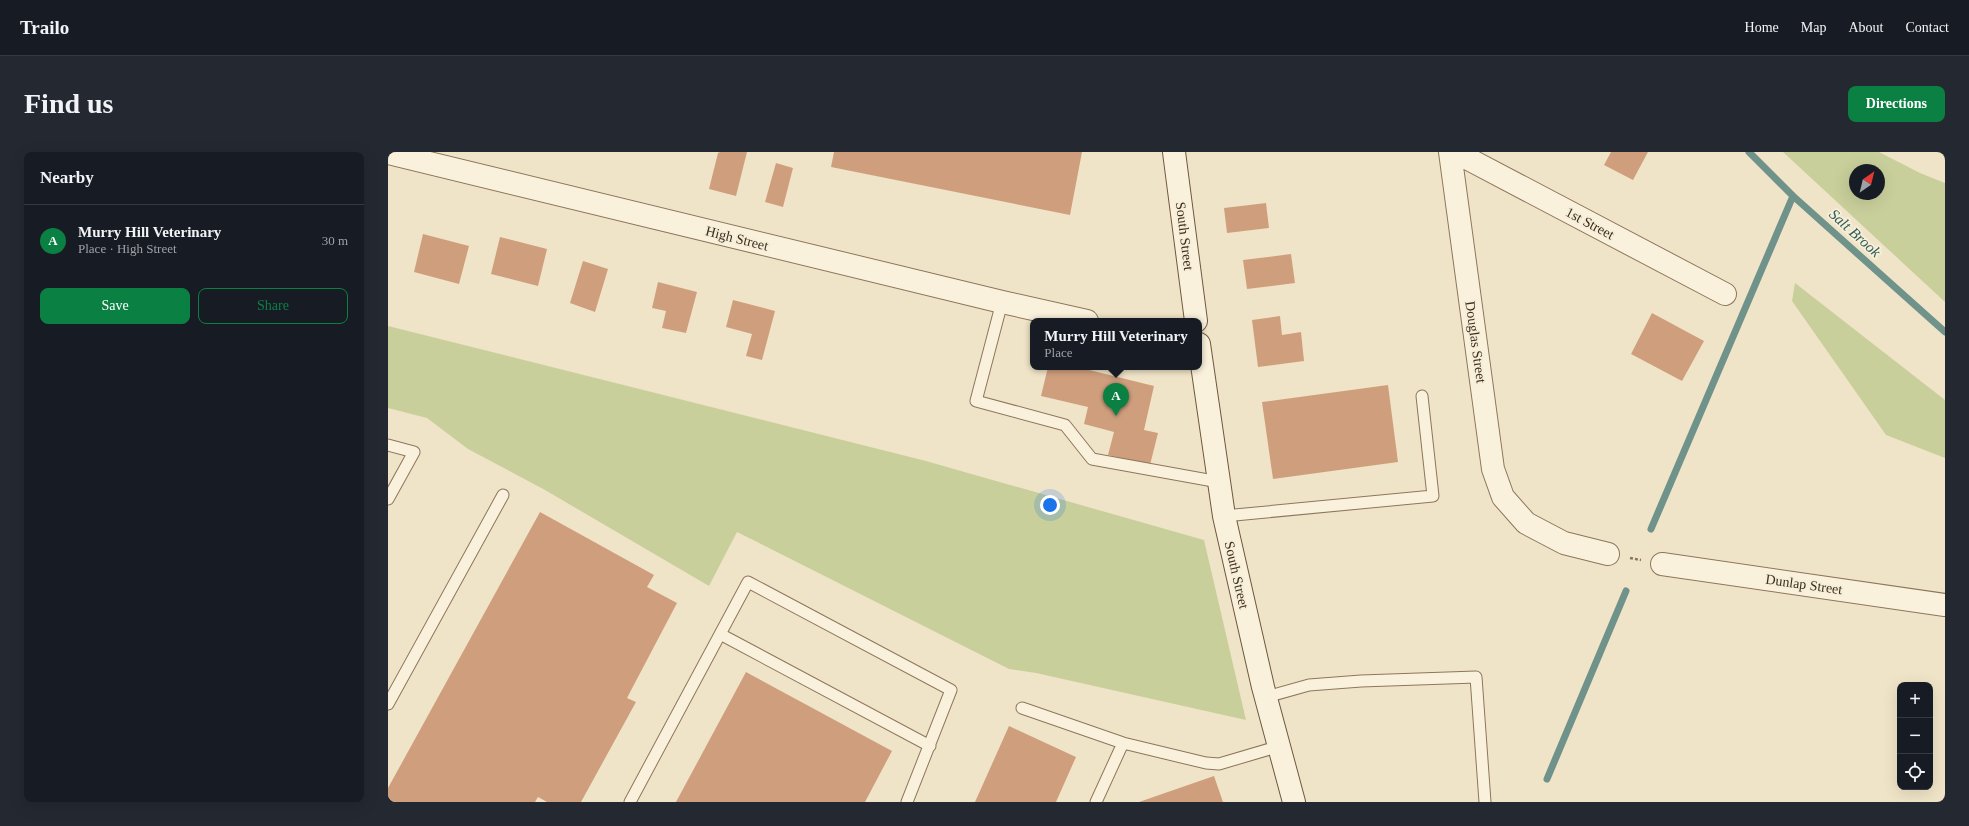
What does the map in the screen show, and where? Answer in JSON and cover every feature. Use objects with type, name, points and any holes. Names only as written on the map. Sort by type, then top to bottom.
[{"type":"street","name":"South Street","points":[[1174,152],[1196,318]]},
{"type":"street","name":"Douglas Street","points":[[1450,152],[1493,469],[1503,497],[1526,523],[1564,543],[1608,554]]},
{"type":"street","name":"1st Street","points":[[1455,152],[1726,294]]},
{"type":"street","name":"High Street","points":[[388,153],[1074,318]]},
{"type":"street","name":"South Street","points":[[1202,366],[1224,516],[1266,698],[1294,802]]},
{"type":"street","name":"Dunlap Street","points":[[1662,564],[1945,604]]},
{"type":"lane","points":[[1002,302],[976,401],[1065,425],[1092,459],[1219,482]]},
{"type":"lane","points":[[1224,516],[1433,496],[1422,396]]},
{"type":"lane","points":[[388,445],[414,452],[388,499]]},
{"type":"lane","points":[[388,704],[503,495]]},
{"type":"lane","points":[[630,802],[748,582],[951,690],[907,802]]},
{"type":"lane","points":[[720,634],[930,746]]},
{"type":"lane","points":[[1266,698],[1309,685],[1361,681],[1476,677],[1485,802]]},
{"type":"lane","points":[[1022,708],[1123,743],[1206,763],[1219,764],[1280,746]]},
{"type":"lane","points":[[1096,802],[1123,743]]},
{"type":"path","points":[[1608,554],[1662,564]]},
{"type":"green space","points":[[1783,152],[1879,152],[1920,173],[1945,183],[1945,302]]},
{"type":"green space","points":[[1795,283],[1945,400],[1945,458],[1886,435],[1792,301]]},
{"type":"green space","points":[[388,326],[926,461],[1204,540],[1246,720],[1036,673],[1009,669],[737,532],[709,586],[545,490],[468,449],[427,418],[388,408]]},
{"type":"building","points":[[747,152],[736,196],[709,189],[718,153]]},
{"type":"building","points":[[834,152],[1082,152],[1070,215],[831,167]]},
{"type":"building","points":[[1611,152],[1648,152],[1633,180],[1604,165]]},
{"type":"building","points":[[776,163],[793,168],[783,207],[765,202]]},
{"type":"building","points":[[1266,203],[1269,228],[1227,233],[1224,208]]},
{"type":"building","points":[[423,234],[469,246],[459,284],[414,272]]},
{"type":"building","points":[[500,237],[547,249],[538,286],[491,274]]},
{"type":"building","points":[[1291,254],[1295,283],[1247,289],[1243,260]]},
{"type":"building","points":[[583,261],[608,269],[595,312],[570,303]]},
{"type":"building","points":[[658,282],[697,292],[686,333],[662,328],[666,311],[652,308]]},
{"type":"building","points":[[733,300],[775,311],[762,360],[746,356],[752,334],[726,327]]},
{"type":"building","points":[[1652,313],[1704,341],[1682,381],[1631,354]]},
{"type":"building","points":[[1280,316],[1282,335],[1301,332],[1304,361],[1258,367],[1252,320]]},
{"type":"building","points":[[1047,370],[1089,370],[1154,386],[1144,430],[1158,433],[1150,465],[1108,455],[1114,432],[1084,424],[1088,407],[1041,396]]},
{"type":"building","points":[[1388,385],[1398,462],[1273,479],[1262,402]]},
{"type":"building","points":[[540,512],[654,575],[647,587],[677,603],[627,698],[636,702],[581,802],[547,802],[538,797],[535,802],[388,802],[388,788]]},
{"type":"building","points":[[746,672],[892,751],[865,802],[676,802]]},
{"type":"building","points":[[1009,726],[1076,757],[1056,802],[975,802]]},
{"type":"building","points":[[1214,776],[1223,802],[1139,802]]},
{"type":"waterway","name":"Salt Brook","points":[[1749,152],[1793,196],[1945,332]]},
{"type":"waterway","points":[[1651,529],[1793,196]]},
{"type":"waterway","points":[[1547,779],[1626,591]]},
{"type":"place","name":"Murry Hill Veterinary","points":[[1116,416]]}]
